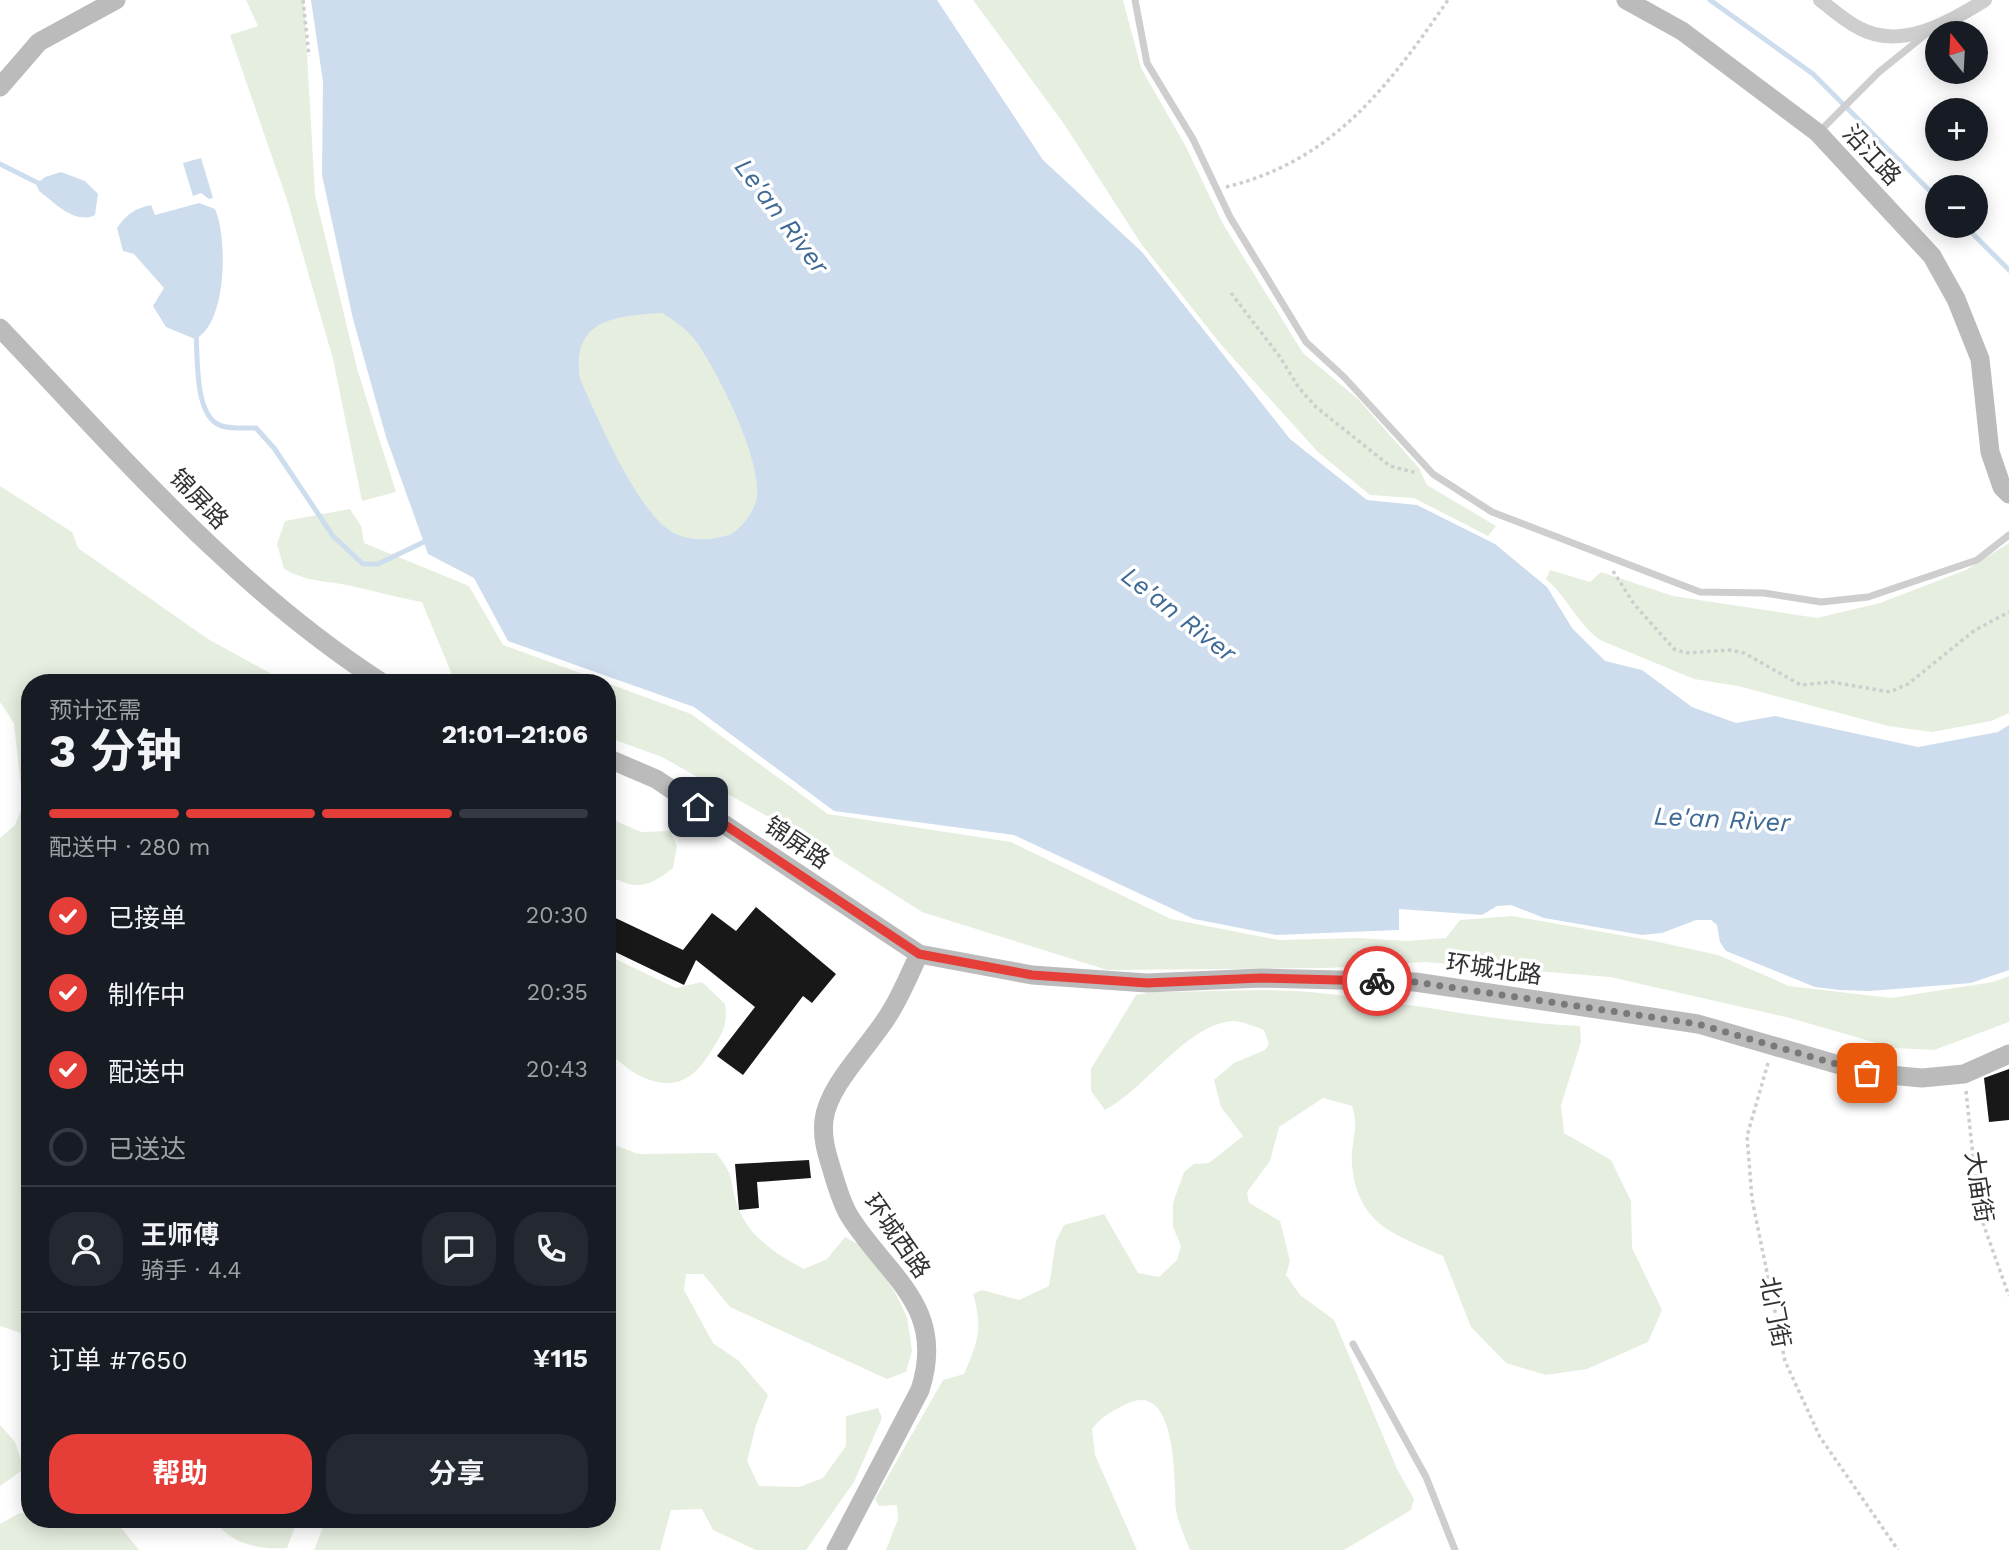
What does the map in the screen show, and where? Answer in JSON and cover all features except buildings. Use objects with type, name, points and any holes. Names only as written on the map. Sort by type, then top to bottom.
[{"type":"street","points":[[0,87],[39,43],[116,0]]},
{"type":"street","name":"沿江路","points":[[1626,0],[1682,31],[1818,133],[1931,256],[1956,299],[1980,359],[1990,452],[2003,487],[2009,494]]},
{"type":"street","points":[[1819,0],[1861,29],[1892,38],[1925,31]]},
{"type":"street","points":[[1946,21],[1985,0]]},
{"type":"street","name":"锦屏路","points":[[0,328],[237,573],[330,650],[368,674]]},
{"type":"street","name":"锦屏路","points":[[616,762],[656,779],[919,954]]},
{"type":"street","name":"环城北路","points":[[919,954],[1032,975],[1147,983],[1261,978],[1415,982],[1698,1024],[1867,1073],[1923,1078],[1964,1074],[2009,1054]]},
{"type":"street","name":"环城西路","points":[[836,1550],[920,1390],[928,1366],[926,1334],[916,1306],[893,1268],[849,1216],[824,1143],[824,1117],[839,1085],[891,1012],[919,954]]},
{"type":"lane","points":[[1135,0],[1147,63],[1193,139],[1230,217],[1306,342],[1344,377],[1433,474],[1492,512],[1700,592],[1764,593],[1821,602],[1868,597],[1977,560],[2009,535]]},
{"type":"lane","points":[[1818,133],[1880,72],[1925,34]]},
{"type":"lane","points":[[1353,1344],[1426,1477],[1455,1550]]},
{"type":"path","points":[[303,0],[309,55]]},
{"type":"path","points":[[1217,189],[1258,179],[1331,139],[1353,119],[1407,56],[1448,0]]},
{"type":"path","points":[[1231,293],[1280,357],[1299,388],[1316,407],[1390,466],[1412,473],[1433,474]]},
{"type":"path","points":[[1605,556],[1634,604],[1674,649],[1686,653],[1730,650],[1744,653],[1801,685],[1832,682],[1890,692],[1908,684],[1975,630],[2009,612]]},
{"type":"path","name":"北门街","points":[[1772,1047],[1747,1136],[1752,1199],[1785,1361],[1820,1437],[1898,1550]]},
{"type":"path","name":"大庙街","points":[[1964,1074],[1979,1212],[2009,1296]]},
{"type":"shaded area","points":[[246,0],[304,0],[315,195],[358,372],[396,492],[362,501],[333,359],[288,203],[230,35],[258,26]]},
{"type":"shaded area","points":[[973,0],[1123,0],[1141,68],[1185,145],[1223,224],[1303,353],[1359,400],[1419,468],[1427,485],[1496,526],[1488,536],[1414,498],[1370,495],[1318,452],[1223,347],[1142,245],[1064,124]]},
{"type":"shaded area","points":[[333,14],[672,282],[772,477],[731,665]]},
{"type":"shaded area","points":[[0,486],[72,532],[78,548],[208,639],[271,674],[21,674],[21,787],[14,723],[0,702]]},
{"type":"shaded area","points":[[350,509],[361,526],[364,543],[469,586],[503,645],[583,674],[452,674],[422,602],[312,580],[284,569],[277,544],[285,521]]},
{"type":"shaded area","points":[[2009,543],[2009,713],[1991,721],[1932,732],[1888,726],[1738,686],[1694,679],[1600,640],[1546,579],[1550,570],[1590,582],[1601,572],[1673,596],[1817,618],[1880,603],[1966,570]]},
{"type":"shaded area","points":[[616,686],[691,714],[828,814],[1011,842],[1171,919],[1279,940],[1359,938],[1407,941],[1446,938],[1460,920],[1512,916],[1718,955],[1789,986],[1891,998],[1993,982],[2009,976],[2009,1022],[1934,1050],[1894,1048],[1790,1018],[1610,977],[1425,962],[1329,968],[1107,970],[922,912],[806,838],[662,757],[616,740]]},
{"type":"shaded area","points":[[21,810],[21,1333],[0,1326],[0,838],[15,825]]},
{"type":"shaded area","points":[[616,821],[641,832],[670,831],[677,846],[673,868],[656,880],[641,885],[617,879]]},
{"type":"shaded area","points":[[616,959],[676,988],[702,982],[725,1004],[726,1019],[721,1035],[703,1063],[688,1077],[660,1083],[634,1073],[616,1060]]},
{"type":"shaded area","points":[[1155,992],[1309,992],[1512,1020],[1580,1026],[1581,1042],[1561,1105],[1564,1133],[1611,1160],[1631,1201],[1632,1248],[1662,1310],[1648,1342],[1587,1369],[1546,1375],[1506,1363],[1471,1327],[1443,1256],[1395,1234],[1371,1215],[1362,1202],[1352,1165],[1355,1122],[1352,1106],[1323,1098],[1279,1127],[1270,1161],[1247,1192],[1249,1203],[1280,1221],[1290,1261],[1286,1275],[1300,1295],[1334,1320],[1397,1469],[1414,1499],[1411,1510],[1344,1550],[1190,1550],[1176,1509],[1170,1437],[1164,1419],[1155,1406],[1143,1400],[1126,1404],[1111,1412],[1092,1429],[1095,1455],[1137,1550],[886,1550],[898,1519],[897,1505],[879,1506],[875,1499],[943,1380],[964,1374],[978,1335],[978,1316],[973,1294],[982,1290],[1019,1300],[1049,1286],[1056,1241],[1064,1225],[1104,1214],[1138,1273],[1159,1277],[1177,1260],[1181,1246],[1173,1227],[1173,1203],[1184,1172],[1194,1164],[1209,1163],[1243,1136],[1221,1107],[1214,1080],[1234,1063],[1265,1050],[1269,1044],[1264,1030],[1244,1023],[1233,1021],[1215,1025],[1199,1034],[1182,1045],[1121,1100],[1105,1110],[1091,1091],[1091,1069],[1136,995]]},
{"type":"shaded area","points":[[616,1145],[638,1154],[716,1153],[730,1174],[743,1218],[765,1244],[804,1269],[827,1259],[845,1237],[867,1249],[907,1317],[912,1351],[906,1372],[887,1379],[730,1307],[703,1274],[686,1274],[684,1290],[713,1343],[739,1361],[768,1395],[756,1425],[747,1461],[759,1486],[799,1487],[823,1478],[846,1446],[846,1416],[878,1408],[882,1418],[854,1482],[806,1550],[756,1550],[713,1530],[702,1509],[671,1510],[660,1550],[314,1550],[323,1528],[616,1528]]},
{"type":"shaded area","points":[[0,1425],[15,1442],[21,1460],[21,1471],[0,1486]]},
{"type":"shaded area","points":[[21,1513],[21,1528],[121,1528],[139,1550],[0,1550],[0,1524]]},
{"type":"shaded area","points":[[221,1528],[295,1528],[287,1548],[254,1546],[227,1534]]},
{"type":"water","name":"Le'an River","points":[[311,0],[937,0],[1043,160],[1142,252],[1290,439],[1367,500],[1417,505],[1495,544],[1547,587],[1572,628],[1605,661],[1642,670],[1692,707],[1736,723],[1775,716],[1918,747],[1998,732],[2009,725],[2009,970],[1971,983],[1869,991],[1815,987],[1726,951],[1720,942],[1717,925],[1711,920],[1696,920],[1662,933],[1642,935],[1544,918],[1511,905],[1497,906],[1482,915],[1399,909],[1399,930],[1276,935],[1194,919],[1014,835],[834,811],[694,707],[616,679],[616,674],[601,674],[508,641],[474,578],[428,554],[386,437],[353,319],[322,175],[323,82]],"holes":[[[662,313],[682,327],[698,344],[727,397],[746,440],[757,481],[756,503],[741,526],[725,536],[707,539],[678,535],[664,526],[649,510],[621,466],[580,379],[579,359],[582,344],[600,325],[628,316]]]},
{"type":"water","points":[[201,158],[213,198],[209,199],[201,193],[193,196],[183,163]]},
{"type":"water","points":[[61,172],[85,181],[98,194],[95,215],[73,215],[58,207],[39,191],[36,184],[45,177]]},
{"type":"water","points":[[199,203],[215,209],[223,259],[219,299],[213,317],[206,331],[195,339],[166,327],[153,306],[164,288],[134,254],[123,251],[117,228],[135,210],[151,205],[155,215]]},
{"type":"waterway","points":[[1710,0],[1813,74],[1925,186]]},
{"type":"waterway","points":[[0,164],[44,186]]},
{"type":"waterway","points":[[1977,238],[2009,270]]},
{"type":"waterway","points":[[196,334],[199,386],[206,412],[213,421],[222,426],[256,428],[274,448],[333,536],[363,564],[378,564],[430,539]]},
{"type":"way so far","points":[[1377,981],[1415,982],[1698,1024],[1867,1073]]},
{"type":"route","points":[[698,807],[919,954],[1032,975],[1147,983],[1261,978],[1377,981]]}]
